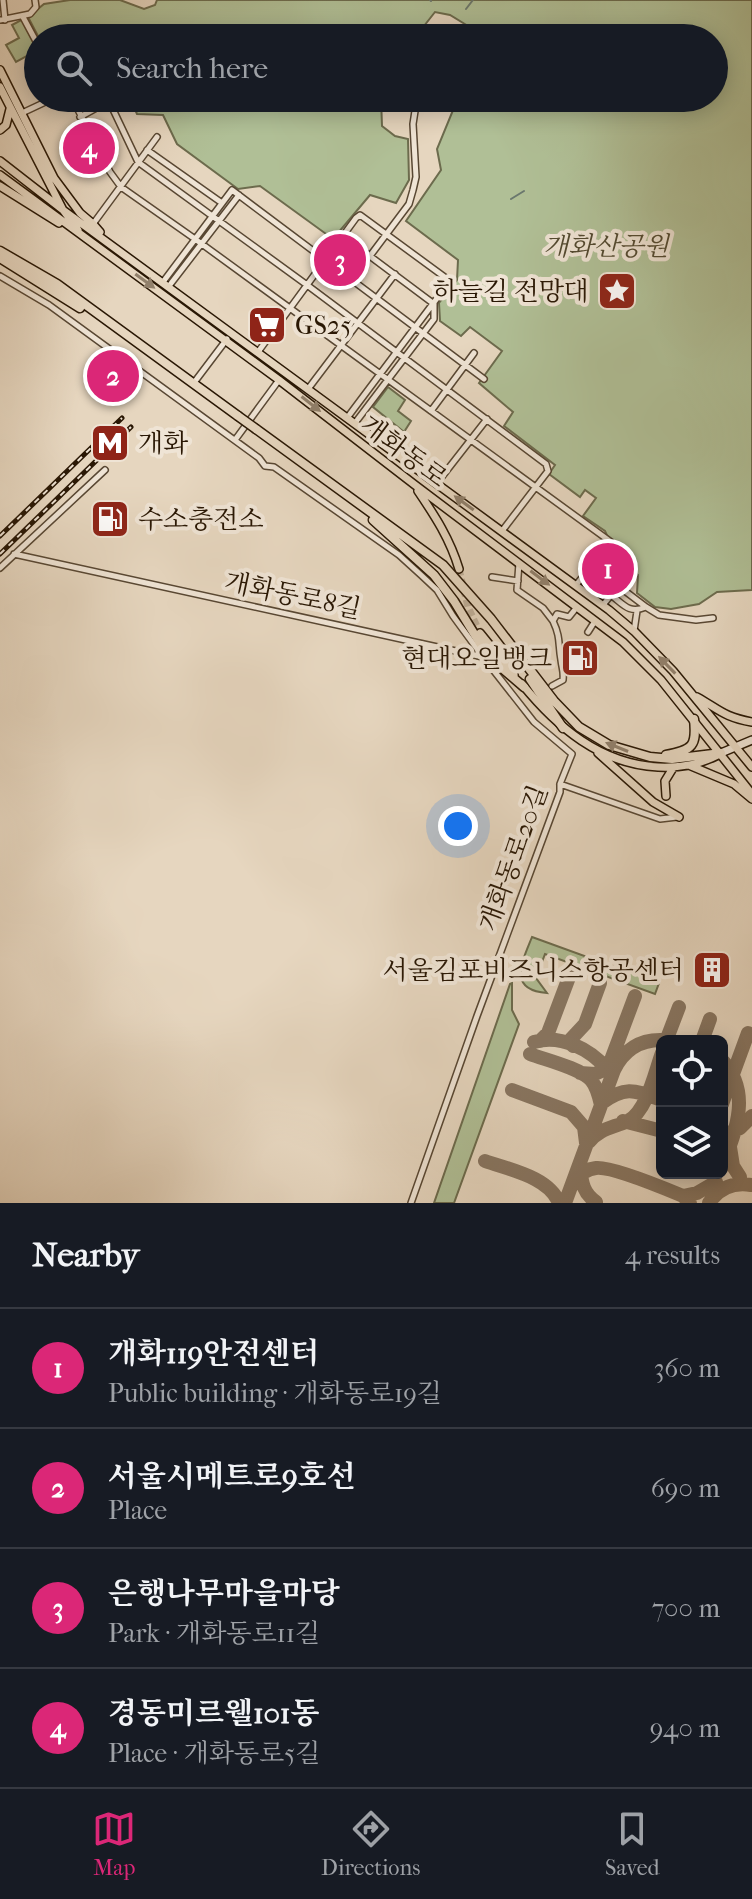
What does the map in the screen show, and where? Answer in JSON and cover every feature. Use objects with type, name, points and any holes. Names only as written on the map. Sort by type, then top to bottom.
[{"type":"highway","points":[[0,251],[57,284],[438,568],[461,590],[536,687],[563,728]]},
{"type":"highway","points":[[0,258],[66,298],[174,372]]},
{"type":"highway","points":[[254,431],[443,565],[491,619],[554,701],[579,727],[609,745],[650,757],[672,759],[721,753]]},
{"type":"highway","points":[[373,519],[434,575],[481,645],[524,687]]},
{"type":"highway","points":[[650,757],[690,748],[696,738],[694,719]]},
{"type":"main road","points":[[0,70],[54,178],[80,213],[106,240]]},
{"type":"main road","points":[[0,87],[63,210],[81,235]]},
{"type":"main road","points":[[0,130],[6,125],[10,109]]},
{"type":"main road","name":"개화동로","points":[[0,161],[205,312],[279,380],[623,642],[694,719],[752,796]]},
{"type":"main road","name":"개화동로","points":[[0,175],[187,312],[258,352],[603,605],[673,671],[752,767]]},
{"type":"main road","points":[[0,186],[81,235]]},
{"type":"main road","points":[[187,312],[192,310],[204,316],[205,312]]},
{"type":"main road","points":[[415,485],[443,528],[459,569]]},
{"type":"main road","points":[[480,633],[538,704],[563,728],[593,749],[653,802],[679,817]]},
{"type":"main road","points":[[692,694],[720,713],[752,722]]},
{"type":"main road","points":[[593,749],[629,763],[673,768],[704,762],[752,740]]},
{"type":"main road","points":[[691,766],[734,784],[752,796]]},
{"type":"main road","points":[[666,796],[665,781],[673,768]]},
{"type":"street","points":[[3,0],[3,20],[30,14],[36,7],[35,0]]},
{"type":"street","points":[[23,17],[27,24]]},
{"type":"street","points":[[78,112],[121,187],[611,542],[576,585]]},
{"type":"street","points":[[80,117],[89,112]]},
{"type":"street","points":[[114,112],[138,162],[546,464],[548,471],[502,531]]},
{"type":"street","points":[[370,256],[409,204],[416,177],[415,112]]},
{"type":"street","points":[[93,224],[157,137]]},
{"type":"street","points":[[147,150],[222,203]]},
{"type":"street","points":[[166,284],[232,190],[484,379]]},
{"type":"street","points":[[166,284],[202,244],[239,195]]},
{"type":"street","points":[[258,352],[360,215],[450,281],[347,418]]},
{"type":"street","points":[[343,236],[434,304]]},
{"type":"street","points":[[308,389],[395,274]]},
{"type":"street","points":[[0,276],[49,305],[235,440],[265,466],[274,467],[399,555],[437,590],[483,657]]},
{"type":"street","points":[[355,423],[434,319],[434,304]]},
{"type":"street","points":[[196,380],[229,337]]},
{"type":"street","points":[[431,411],[474,353]]},
{"type":"street","points":[[235,440],[279,380]]},
{"type":"street","points":[[437,483],[487,419]]},
{"type":"street","points":[[0,568],[105,470]]},
{"type":"street","name":"개화동로8길","points":[[14,554],[483,657]]},
{"type":"street","points":[[519,562],[517,590],[543,608],[559,633],[563,680],[552,686]]},
{"type":"street","points":[[592,566],[659,615],[696,620],[713,618]]},
{"type":"street","points":[[492,577],[518,581]]},
{"type":"street","points":[[603,605],[618,585]]},
{"type":"street","points":[[611,595],[631,610],[646,607]]},
{"type":"street","points":[[553,621],[557,614],[569,617],[578,606]]},
{"type":"street","points":[[634,631],[637,611]]},
{"type":"street","points":[[588,632],[596,620]]},
{"type":"street","name":"개화동로20길","points":[[411,1203],[572,754],[534,722],[483,657]]},
{"type":"street","points":[[560,784],[660,819],[679,817]]},
{"type":"green space","name":"개화산공원","points":[[70,0],[120,0],[144,9],[155,5],[157,0],[752,0],[752,590],[717,592],[699,604],[671,609],[655,607],[637,593],[638,575],[605,552],[610,542],[605,531],[583,516],[596,498],[585,490],[580,497],[549,474],[555,465],[504,426],[513,412],[479,383],[502,351],[470,327],[461,336],[440,321],[439,303],[457,280],[458,260],[406,221],[441,170],[437,149],[452,112],[728,112],[728,24],[465,24],[450,15],[435,12],[426,24],[32,24],[28,17],[44,4]]},
{"type":"green space","points":[[23,19],[26,24],[24,58],[16,62],[6,45],[19,38],[12,25]]},
{"type":"green space","points":[[382,112],[382,126],[395,136],[408,139],[409,180],[396,203],[370,195],[333,239],[260,186],[238,189],[177,144],[163,115],[137,114]]},
{"type":"green space","points":[[388,387],[405,400],[398,411],[411,421],[404,432],[373,407]]},
{"type":"green space","points":[[532,937],[659,983],[655,994],[545,954],[536,978],[547,993],[534,991],[522,981],[521,973]]},
{"type":"green space","points":[[510,984],[512,1010],[519,1024],[454,1203],[434,1203]]},
{"type":"waterway","points":[[466,9],[473,0]]},
{"type":"waterway","points":[[511,199],[524,191]]},
{"type":"taxiway","points":[[540,1041],[548,1033],[571,972]]},
{"type":"taxiway","points":[[573,1046],[571,1039],[585,1024],[600,983]]},
{"type":"taxiway","points":[[580,1073],[595,1074],[608,1068],[635,996]]},
{"type":"taxiway","points":[[668,1035],[679,1007]]},
{"type":"taxiway","points":[[704,1035],[710,1019]]},
{"type":"taxiway","points":[[728,1088],[748,1033]]},
{"type":"taxiway","points":[[534,1042],[554,1040],[574,1045],[592,1055],[607,1069]]},
{"type":"taxiway","points":[[565,1203],[614,1070],[631,1049],[656,1040]]},
{"type":"taxiway","points":[[530,1054],[586,1076],[595,1086],[601,1105]]},
{"type":"taxiway","points":[[728,1068],[737,1085],[739,1098],[736,1125],[728,1150]]},
{"type":"taxiway","points":[[589,1142],[602,1131],[635,1116],[650,1090],[656,1072]]},
{"type":"taxiway","points":[[512,1090],[571,1112],[584,1127],[586,1143]]},
{"type":"taxiway","points":[[602,1103],[610,1097],[631,1091],[656,1098]]},
{"type":"taxiway","points":[[728,1133],[740,1128],[752,1116]]},
{"type":"taxiway","points":[[623,1121],[656,1129]]},
{"type":"taxiway","points":[[730,1147],[733,1166],[740,1177]]},
{"type":"taxiway","points":[[485,1161],[538,1181],[554,1194],[559,1203]]},
{"type":"taxiway","points":[[580,1168],[586,1191],[596,1202]]},
{"type":"taxiway","points":[[575,1181],[587,1170],[604,1168],[664,1188],[683,1196],[690,1203]]},
{"type":"taxiway","points":[[683,1196],[697,1193],[716,1182]]},
{"type":"taxiway","points":[[709,1203],[727,1187],[751,1185]]},
{"type":"tunnel","points":[[459,569],[468,607],[480,633]]},
{"type":"railway","points":[[0,536],[122,418]]},
{"type":"railway","points":[[0,554],[131,427]]},
{"type":"place","name":"경동미르웰101동","points":[[89,148]]},
{"type":"place","name":"은행나무마을마당","points":[[340,260]]},
{"type":"place","name":"하늘길 전망대","points":[[617,291]]},
{"type":"place","name":"GS25","points":[[267,325]]},
{"type":"place","name":"서울시메트로9호선","points":[[113,376]]},
{"type":"place","name":"개화","points":[[110,443]]},
{"type":"place","name":"수소충전소","points":[[110,519]]},
{"type":"place","name":"개화119안전센터","points":[[608,569]]},
{"type":"place","name":"현대오일뱅크","points":[[580,658]]},
{"type":"place","name":"서울김포비즈니스항공센터","points":[[712,970]]}]
